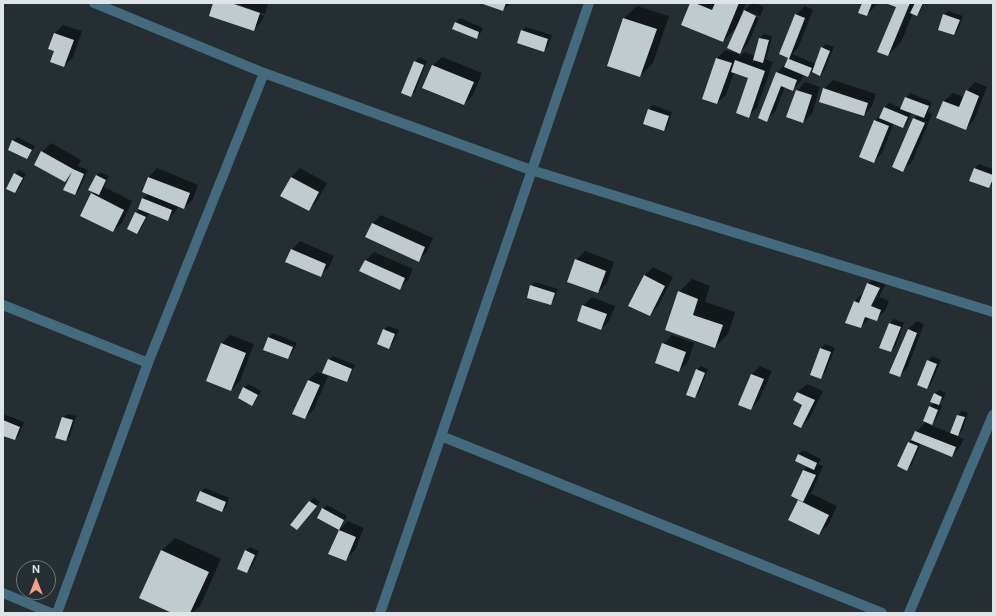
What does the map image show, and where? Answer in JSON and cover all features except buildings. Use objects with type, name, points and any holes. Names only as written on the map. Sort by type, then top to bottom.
[{"type":"street","points":[[94,3],[264,73],[531,170],[993,312]]},
{"type":"street","points":[[380,613],[589,3]]},
{"type":"street","points":[[57,613],[148,363],[264,73]]},
{"type":"street","points":[[3,305],[148,363]]},
{"type":"street","points":[[909,613],[993,415]]},
{"type":"street","points":[[441,436],[882,613]]},
{"type":"street","points":[[3,593],[51,613]]}]
